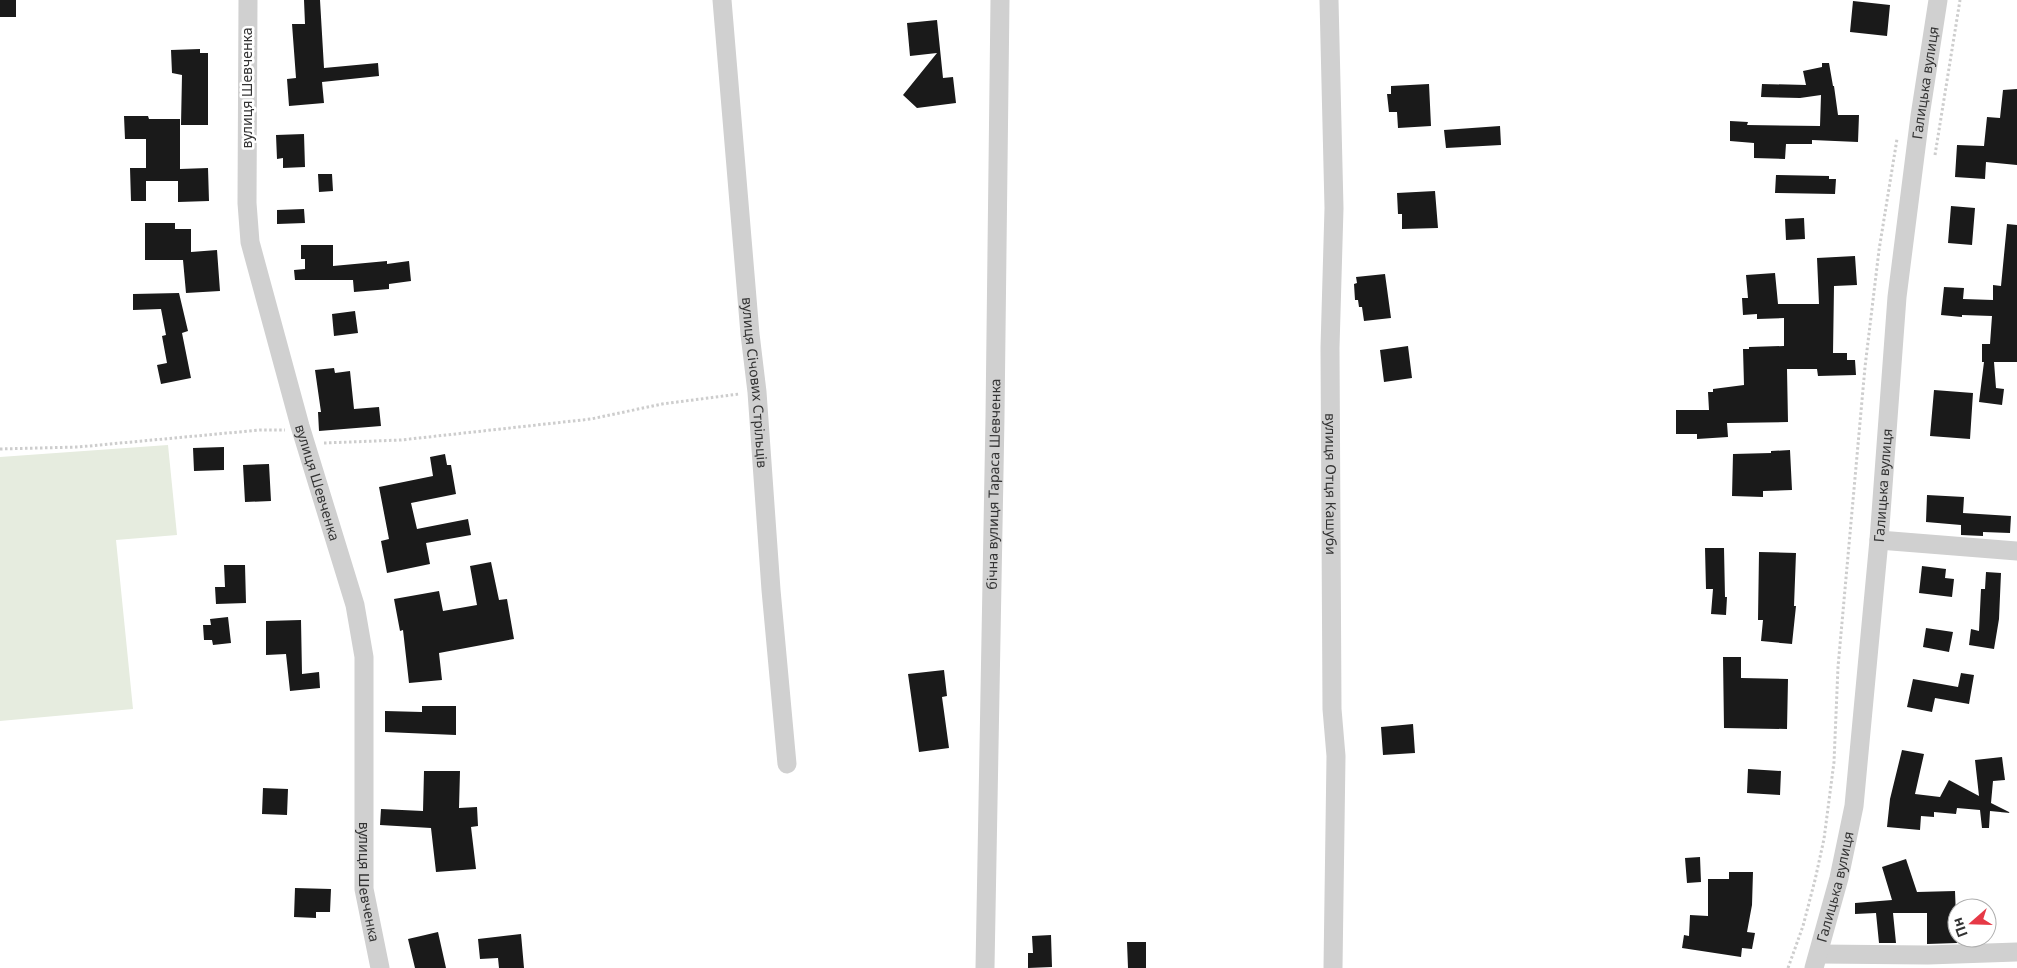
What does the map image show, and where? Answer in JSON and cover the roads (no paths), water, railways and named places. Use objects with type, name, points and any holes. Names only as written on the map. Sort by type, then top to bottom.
[{"type":"street","name":"вулиця Шевченка","points":[[248,0],[247,203],[250,242],[300,426],[355,605],[364,657],[364,889],[380,968]]},
{"type":"street","name":"вулиця Січових Стрільців","points":[[722,0],[750,334],[757,392],[771,590],[787,764]]},
{"type":"street","name":"бічна вулиця Тараса Шевченка","points":[[985,968],[995,426],[1000,0]]},
{"type":"street","name":"вулиця Отця Кашуби","points":[[1329,0],[1334,208],[1330,348],[1332,709],[1336,756],[1333,968]]},
{"type":"street","name":"Галицька вулиця","points":[[1816,961],[1839,878],[1854,806],[1879,540],[1897,297],[1920,116],[1938,0]]},
{"type":"street","points":[[1879,540],[2017,552]]},
{"type":"street","points":[[1816,961],[2017,952]]}]
